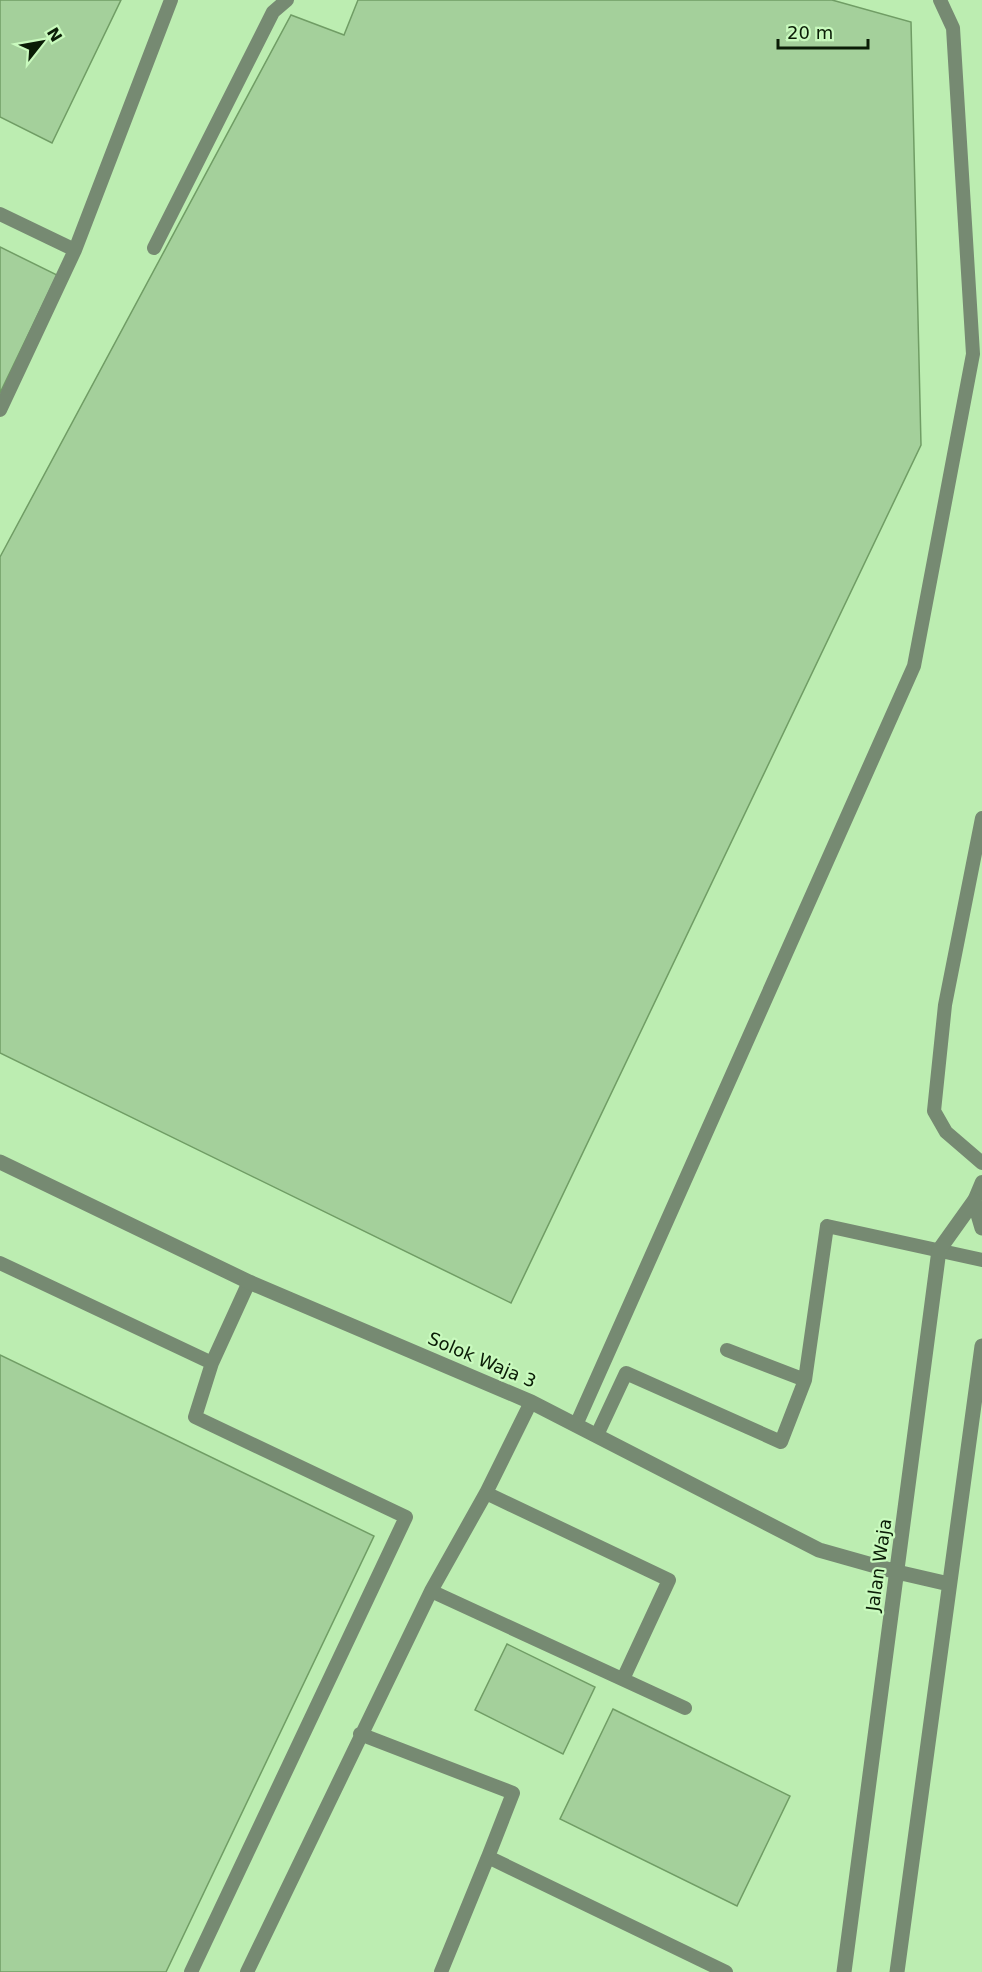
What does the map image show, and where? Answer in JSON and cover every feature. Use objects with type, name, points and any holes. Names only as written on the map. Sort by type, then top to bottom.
[{"type":"street","name":"Solok Waja 3","points":[[0,1162],[249,1282],[531,1401],[819,1550],[949,1584]]},
{"type":"street","points":[[974,1201],[982,1228]]},
{"type":"street","name":"Jalan Waja","points":[[844,1972],[939,1250],[974,1201]]},
{"type":"street","points":[[897,1972],[949,1584],[980,1377],[982,1346]]},
{"type":"lane","points":[[0,410],[75,250],[171,0]]},
{"type":"lane","points":[[154,248],[273,12],[287,0]]},
{"type":"lane","points":[[576,1425],[914,666],[974,354],[953,28],[940,0]]},
{"type":"lane","points":[[0,214],[75,250]]},
{"type":"lane","points":[[982,818],[945,1005],[933,1110],[946,1132],[982,1162]]},
{"type":"lane","points":[[974,1201],[982,1182]]},
{"type":"lane","points":[[597,1436],[626,1372],[781,1442],[805,1380],[827,1226],[982,1260]]},
{"type":"lane","points":[[0,1263],[212,1363]]},
{"type":"lane","points":[[191,1972],[406,1517],[195,1417],[212,1363],[249,1282]]},
{"type":"lane","points":[[727,1350],[805,1380]]},
{"type":"lane","points":[[247,1972],[431,1591],[486,1493],[531,1401]]},
{"type":"lane","points":[[486,1493],[669,1580],[623,1679]]},
{"type":"lane","points":[[431,1591],[685,1708]]},
{"type":"lane","points":[[360,1734],[513,1793],[441,1972]]},
{"type":"lane","points":[[488,1857],[726,1972]]},
{"type":"building","points":[[0,0],[121,0],[52,143],[0,117]]},
{"type":"building","points":[[358,0],[832,0],[911,22],[921,445],[511,1303],[0,1053],[0,557],[291,15],[344,35]]},
{"type":"building","points":[[0,247],[57,275],[0,393]]},
{"type":"building","points":[[0,1355],[374,1536],[166,1972],[0,1972]]},
{"type":"building","points":[[507,1644],[595,1687],[563,1754],[475,1710]]},
{"type":"building","points":[[613,1709],[790,1796],[737,1906],[560,1819]]}]
